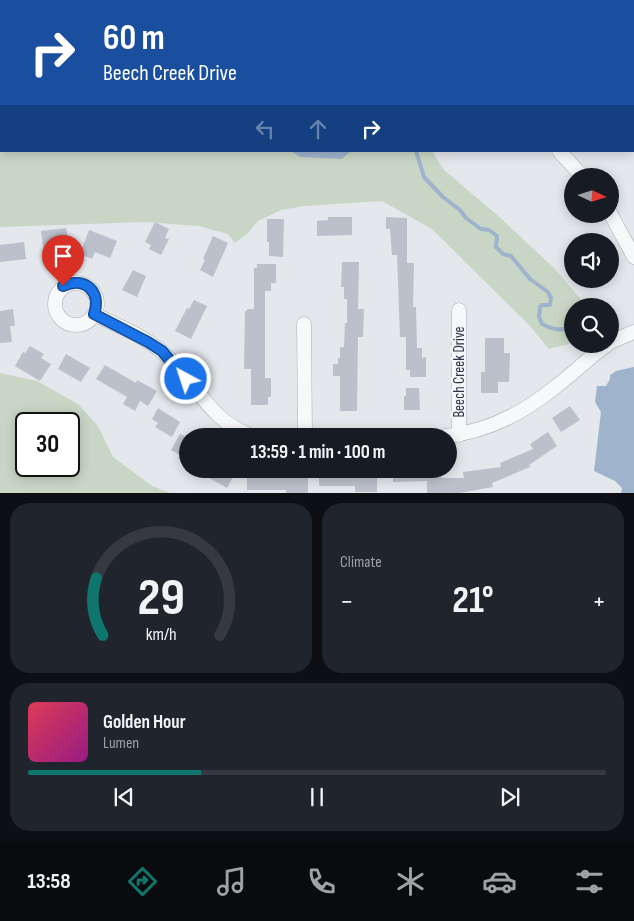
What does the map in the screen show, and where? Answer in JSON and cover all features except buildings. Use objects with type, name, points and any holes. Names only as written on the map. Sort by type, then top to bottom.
[{"type":"street","points":[[560,152],[575,168]]},
{"type":"street","points":[[615,223],[634,257]]},
{"type":"street","name":"Beech Creek Drive","points":[[453,428],[459,310]]},
{"type":"street","points":[[94,314],[162,351],[218,416],[235,428]]},
{"type":"street","points":[[304,324],[305,428]]},
{"type":"street","name":"Beech Creek Drive","points":[[619,339],[634,332]]},
{"type":"street","name":"Beech Creek Drive","points":[[457,435],[491,425],[518,414],[555,388],[597,353]]},
{"type":"green space","points":[[0,152],[433,152],[444,170],[496,214],[553,267],[564,280],[564,288],[571,288],[580,298],[564,298],[564,345],[549,349],[529,325],[432,229],[382,201],[304,206],[281,210],[258,221],[247,234],[235,243],[228,234],[199,226],[145,222],[0,227]]},
{"type":"green space","points":[[0,373],[37,381],[78,404],[98,426],[113,457],[152,486],[170,493],[0,493]]},
{"type":"water","points":[[292,152],[350,152],[342,159],[300,157]]},
{"type":"water","points":[[634,367],[634,493],[621,493],[622,488],[615,481],[594,471],[601,412],[595,402],[597,386],[606,386],[610,375],[616,371]]},
{"type":"waterway","points":[[416,152],[424,177],[443,197],[460,210],[466,218],[481,229],[489,230],[497,236],[496,247],[503,254],[511,256],[530,279],[548,292],[551,298],[550,305],[542,305],[540,307],[539,317],[542,324],[550,328],[564,329]]},
{"type":"route","points":[[63,286],[77,282],[90,288],[97,300],[94,314],[131,332],[162,351],[186,379]]}]
